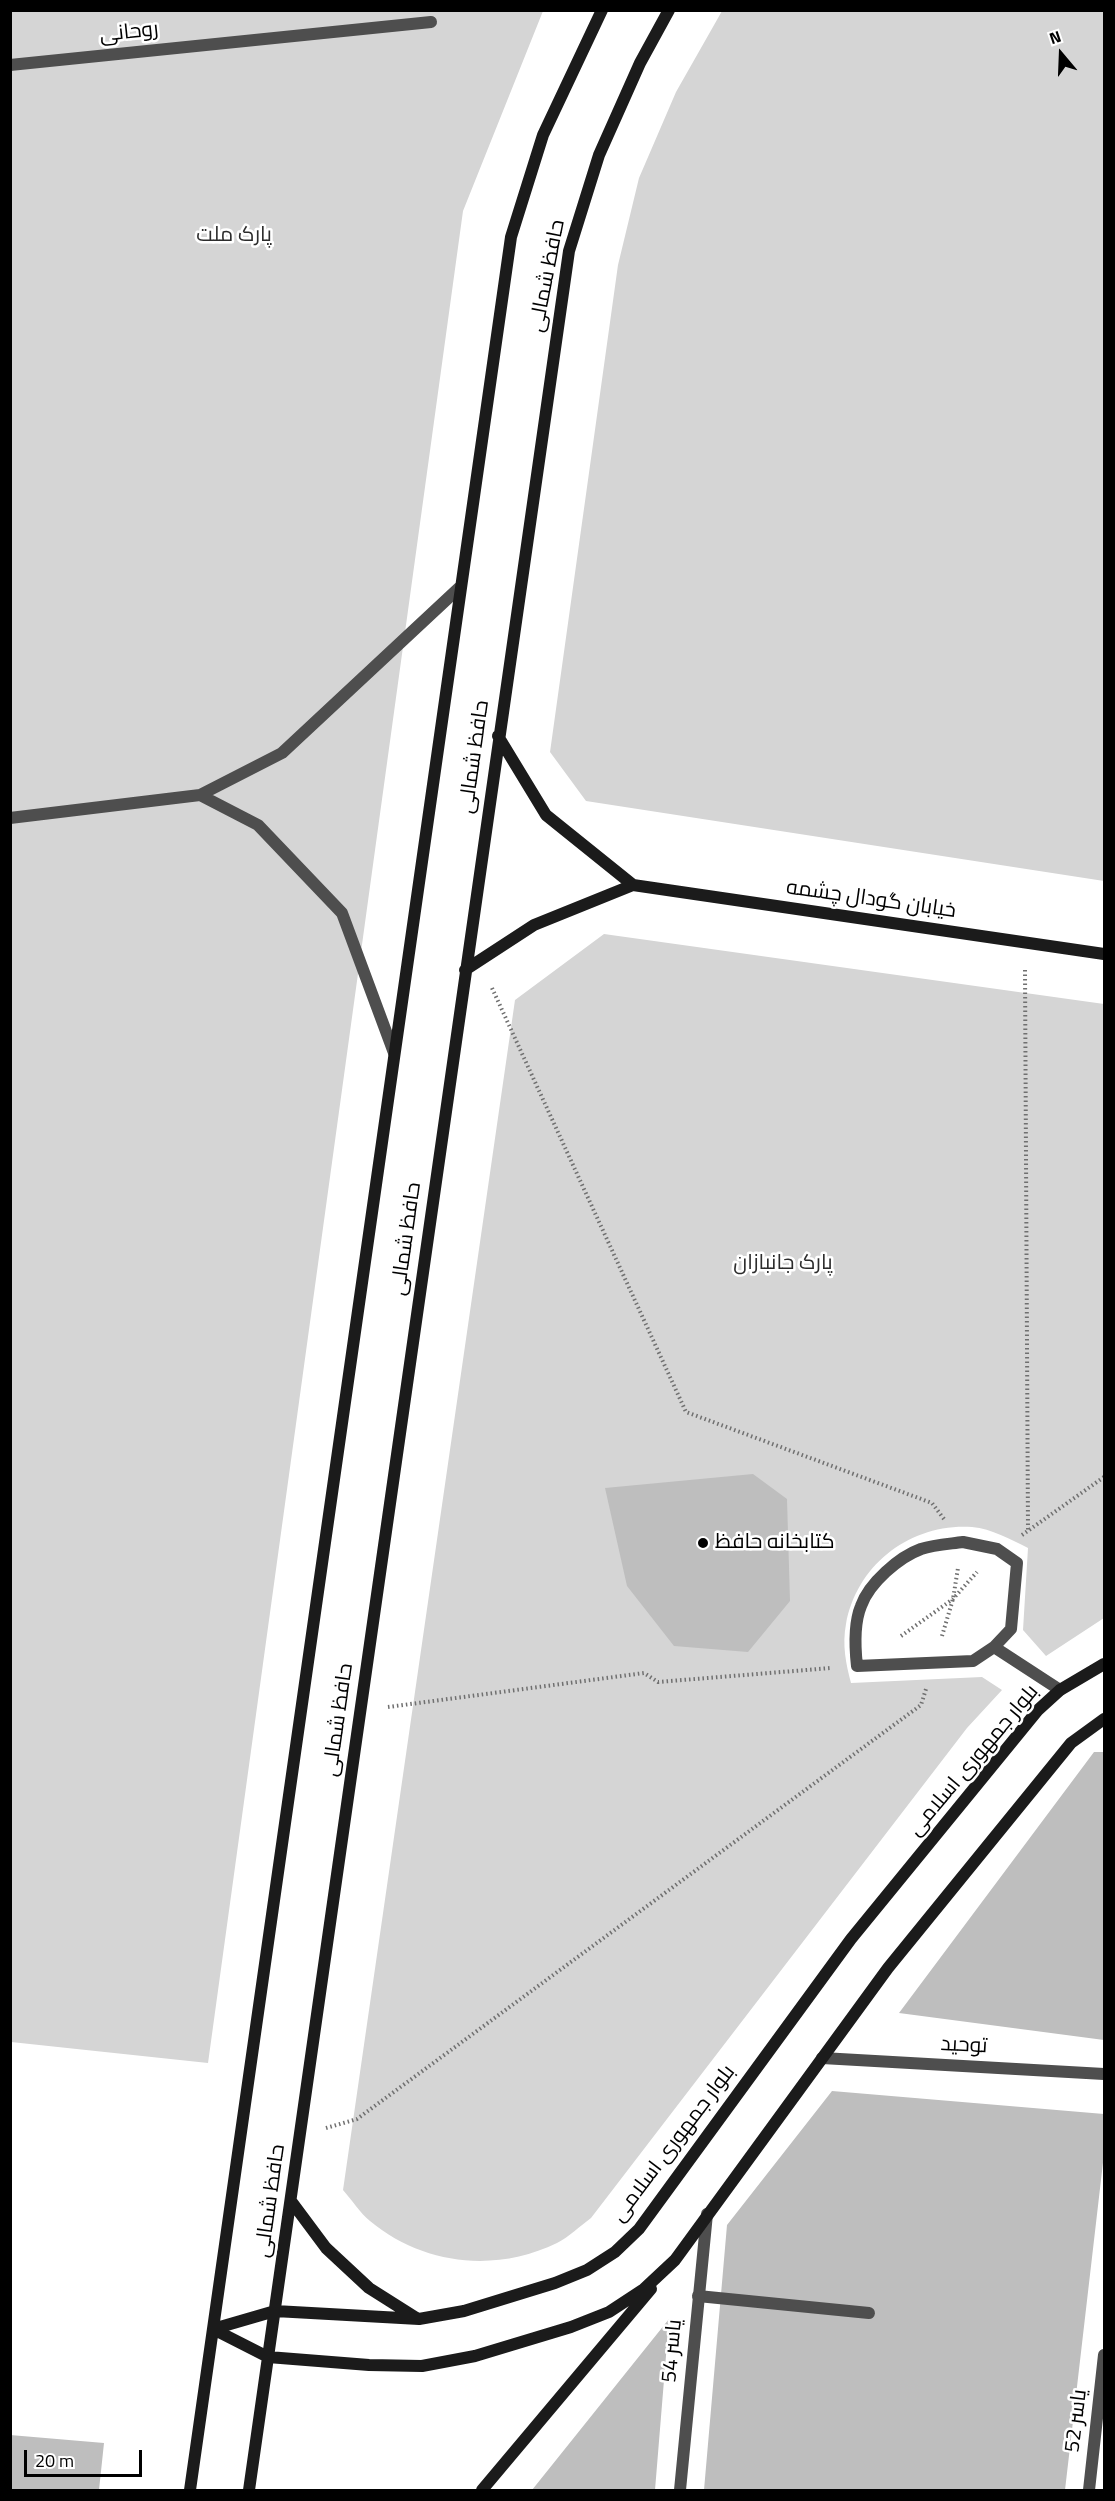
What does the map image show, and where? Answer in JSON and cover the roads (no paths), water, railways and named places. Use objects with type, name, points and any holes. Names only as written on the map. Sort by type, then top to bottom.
[{"type":"main road","name":"حافظ شمالی","points":[[190,2490],[459,588],[511,237],[543,135],[602,10]]},
{"type":"main road","name":"حافظ شمالی","points":[[249,2490],[569,251],[599,155],[640,63],[669,10]]},
{"type":"main road","points":[[465,970],[534,925],[633,885],[546,815],[498,736]]},
{"type":"main road","name":"خیابان گودال چشمه","points":[[633,885],[1104,954]]},
{"type":"main road","name":"بلوار جمهوری اسلامی","points":[[213,2329],[275,2311],[418,2319],[464,2311],[555,2283],[587,2270],[615,2252],[639,2229],[851,1939],[1038,1710],[1060,1690],[1104,1664]]},
{"type":"main road","points":[[482,2490],[675,2260],[888,1968],[1071,1743],[1104,1719]]},
{"type":"main road","points":[[291,2201],[326,2248],[369,2288],[418,2319]]},
{"type":"main road","points":[[213,2329],[268,2357],[369,2365],[422,2366],[475,2356],[571,2327],[609,2312],[644,2289],[675,2260]]},
{"type":"street","name":"روحانی","points":[[10,65],[431,22]]},
{"type":"street","points":[[10,818],[200,795],[282,753],[459,588]]},
{"type":"street","points":[[200,795],[258,825],[342,913],[394,1053]]},
{"type":"street","points":[[963,1542],[997,1549],[1017,1563],[1011,1629],[994,1647],[973,1661],[857,1666],[855,1649],[861,1606],[877,1582],[897,1563],[921,1549],[963,1542]]},
{"type":"street","points":[[994,1647],[1060,1690]]},
{"type":"street","name":"توحید","points":[[822,2058],[1104,2074]]},
{"type":"street","name":"یاسر 54","points":[[680,2490],[707,2214]]},
{"type":"street","points":[[698,2296],[869,2313]]},
{"type":"street","name":"یاسر 52","points":[[1089,2490],[1104,2355]]},
{"type":"place","name":"کتابخانه حافظ","points":[[703,1543]]},
{"type":"park label","name":"پارک ملت","points":[[234,236]]},
{"type":"park label","name":"پارک جانبازان","points":[[783,1264]]}]
